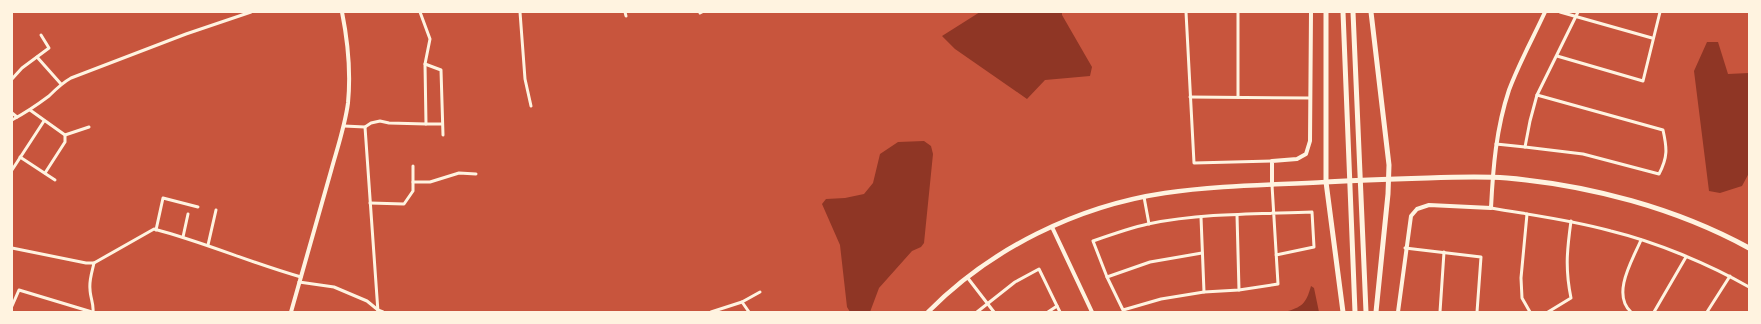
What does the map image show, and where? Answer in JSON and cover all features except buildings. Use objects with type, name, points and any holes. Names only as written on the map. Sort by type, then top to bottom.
[{"type":"main road","points":[[1326,12],[1326,182],[1343,312]]},
{"type":"main road","points":[[1343,12],[1355,312]]},
{"type":"main road","points":[[1353,12],[1366,312]]},
{"type":"main road","points":[[1371,12],[1389,164],[1389,179],[1376,312]]},
{"type":"main road","points":[[928,312],[967,277],[1006,251],[1052,227],[1087,212],[1144,197],[1200,188],[1389,179],[1492,177],[1546,183],[1618,198],[1666,212],[1749,248]]},
{"type":"street","points":[[12,120],[30,110],[50,95],[61,84],[71,78],[186,34],[251,12]]},
{"type":"street","points":[[291,312],[344,126],[348,104],[348,40],[342,12]]},
{"type":"street","points":[[420,12],[430,39],[425,64],[426,124]]},
{"type":"street","points":[[520,12],[525,79],[531,106]]},
{"type":"street","points":[[1186,12],[1194,163],[1297,159],[1306,154],[1310,141],[1311,12]]},
{"type":"street","points":[[1238,12],[1238,97]]},
{"type":"street","points":[[1491,208],[1492,177],[1496,144],[1509,91],[1516,72],[1545,12]]},
{"type":"street","points":[[1560,12],[1652,38]]},
{"type":"street","points":[[1525,147],[1537,95],[1578,12]]},
{"type":"street","points":[[1557,56],[1643,81],[1652,38],[1660,12]]},
{"type":"street","points":[[12,79],[22,68],[49,48],[41,35]]},
{"type":"street","points":[[37,57],[61,84]]},
{"type":"street","points":[[425,64],[441,70],[443,135]]},
{"type":"street","points":[[1496,144],[1583,154],[1659,174],[1665,161],[1667,146],[1663,130],[1537,95]]},
{"type":"street","points":[[1190,97],[1310,98]]},
{"type":"street","points":[[30,110],[65,135]]},
{"type":"street","points":[[12,113],[17,117]]},
{"type":"street","points":[[12,170],[44,121]]},
{"type":"street","points":[[344,126],[365,127],[371,123],[380,121],[389,123],[442,124]]},
{"type":"street","points":[[65,135],[89,127]]},
{"type":"street","points":[[365,127],[378,311]]},
{"type":"street","points":[[45,173],[65,142],[65,135]]},
{"type":"street","points":[[20,157],[55,180]]},
{"type":"street","points":[[1272,161],[1273,214],[1278,284],[1239,290],[1204,292],[1161,299],[1123,310],[1107,277],[1093,242],[1149,224],[1201,217],[1237,215],[1273,214],[1312,212],[1314,247],[1276,255]]},
{"type":"street","points":[[370,203],[404,204],[413,191],[413,166]]},
{"type":"street","points":[[413,182],[430,182],[459,173],[476,174]]},
{"type":"street","points":[[1144,197],[1149,224]]},
{"type":"street","points":[[156,230],[164,198],[198,207]]},
{"type":"street","points":[[1398,312],[1405,248],[1411,216],[1422,206],[1428,205],[1491,208],[1571,221],[1612,231],[1686,257],[1730,276],[1749,287]]},
{"type":"street","points":[[208,245],[216,210]]},
{"type":"street","points":[[183,237],[188,214]]},
{"type":"street","points":[[1527,214],[1521,278],[1522,298],[1530,312]]},
{"type":"street","points":[[1237,215],[1239,290]]},
{"type":"street","points":[[1201,217],[1204,292]]},
{"type":"street","points":[[1548,312],[1570,298],[1566,270],[1571,221]]},
{"type":"street","points":[[1052,227],[1092,312]]},
{"type":"street","points":[[12,248],[86,263],[94,263],[154,229],[208,245],[300,280],[334,287],[367,301],[378,311],[384,312]]},
{"type":"street","points":[[1631,312],[1628,309],[1623,297],[1623,284],[1640,240]]},
{"type":"street","points":[[1405,248],[1481,257],[1477,312]]},
{"type":"street","points":[[1440,312],[1444,252]]},
{"type":"street","points":[[1107,277],[1150,262],[1202,253]]},
{"type":"street","points":[[1654,312],[1686,257]]},
{"type":"street","points":[[12,306],[19,290],[92,312],[94,308],[90,290],[90,279],[94,263]]},
{"type":"street","points":[[977,312],[1015,282],[1039,269],[1060,312]]},
{"type":"street","points":[[1707,312],[1730,276]]},
{"type":"street","points":[[967,277],[994,312]]},
{"type":"street","points":[[711,312],[742,302],[760,292]]},
{"type":"street","points":[[742,302],[749,312]]},
{"type":"street","points":[[1048,312],[1057,306]]},
{"type":"shaded area","points":[[980,12],[1062,12],[1062,15],[1092,67],[1090,76],[1045,80],[1027,99],[955,49],[942,36]]},
{"type":"shaded area","points":[[1707,42],[1718,42],[1728,74],[1749,73],[1749,173],[1742,186],[1720,193],[1709,191],[1694,71]]},
{"type":"shaded area","points":[[924,141],[931,146],[933,154],[924,243],[921,247],[912,251],[879,288],[870,312],[850,312],[847,307],[840,245],[822,204],[826,199],[845,198],[864,194],[873,183],[880,154],[898,142]]},
{"type":"shaded area","points":[[1311,286],[1314,288],[1319,312],[1285,312],[1296,308],[1305,301]]}]
